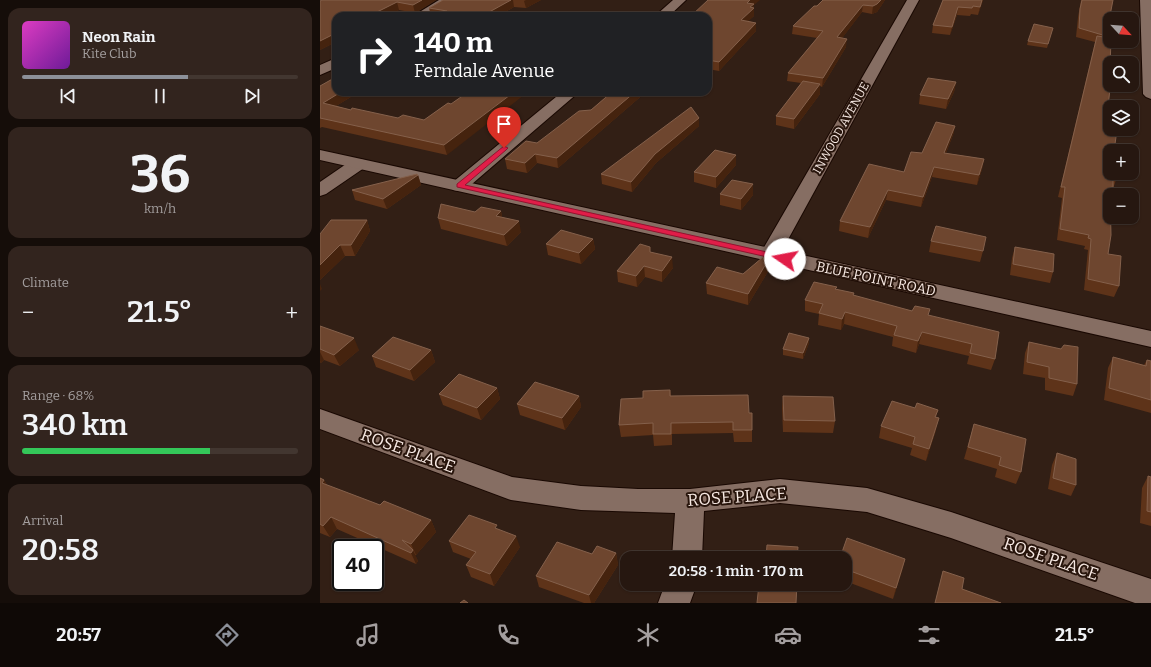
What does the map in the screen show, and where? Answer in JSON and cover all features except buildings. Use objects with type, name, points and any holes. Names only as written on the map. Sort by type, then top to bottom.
[{"type":"street","points":[[426,12],[448,0]]},
{"type":"street","points":[[666,12],[680,0]]},
{"type":"street","name":"INWOOD AVENUE","points":[[769,256],[913,0]]},
{"type":"street","points":[[1146,0],[1151,94]]},
{"type":"street","points":[[320,71],[332,64]]},
{"type":"street","points":[[459,186],[566,96]]},
{"type":"street","name":"BLUE POINT ROAD","points":[[320,155],[769,256],[1151,339]]},
{"type":"street","points":[[320,190],[358,164]]},
{"type":"street","name":"ROSE PLACE","points":[[320,419],[511,488],[581,498],[690,501],[780,490],[867,500],[951,525],[1151,594]]},
{"type":"street","points":[[687,551],[690,501]]},
{"type":"street","points":[[674,603],[678,591]]},
{"type":"route","points":[[504,148],[459,186],[785,259]]}]
